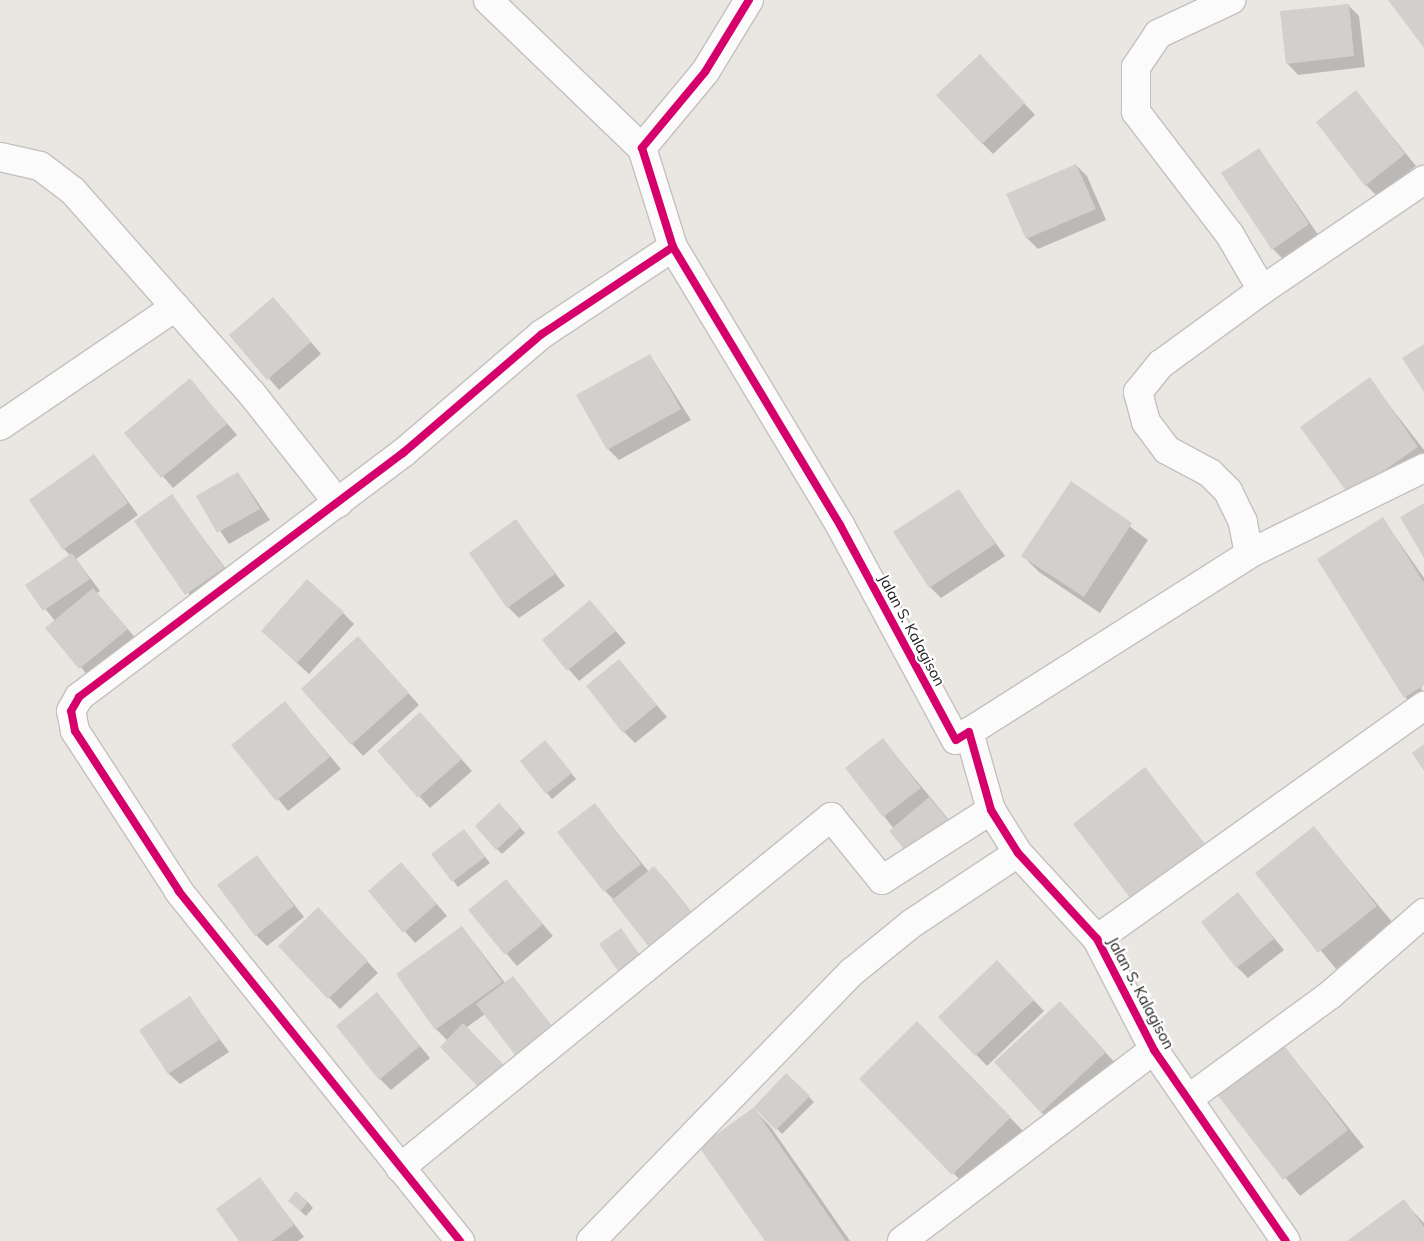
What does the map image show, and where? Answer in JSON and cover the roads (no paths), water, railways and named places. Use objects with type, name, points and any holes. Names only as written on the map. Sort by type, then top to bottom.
[{"type":"street","points":[[488,0],[642,148],[705,72],[749,0]]},
{"type":"street","points":[[1231,0],[1158,34],[1136,67],[1136,112],[1230,234],[1262,290]]},
{"type":"street","name":"Jalan S. Kalagison","points":[[642,148],[672,247],[840,525],[956,740],[969,732],[991,810],[1018,853],[1097,939],[1154,1050],[1286,1241]]},
{"type":"street","points":[[0,157],[40,166],[73,191],[175,307],[338,503]]},
{"type":"street","points":[[1249,554],[1244,522],[1228,491],[1210,473],[1167,450],[1146,422],[1138,392],[1160,364],[1262,290],[1424,180]]},
{"type":"street","points":[[460,1241],[178,891],[75,731],[71,711],[79,696],[338,503],[542,334],[672,247]]},
{"type":"street","points":[[0,426],[175,307]]},
{"type":"street","points":[[969,732],[1249,554],[1424,468]]},
{"type":"street","points":[[1097,939],[1424,706]]},
{"type":"street","points":[[400,1168],[832,817],[882,880],[991,810]]},
{"type":"street","points":[[591,1241],[852,972],[911,924],[1018,853]]},
{"type":"street","points":[[1188,1099],[1330,995],[1424,913]]},
{"type":"street","points":[[902,1241],[1154,1050]]}]
